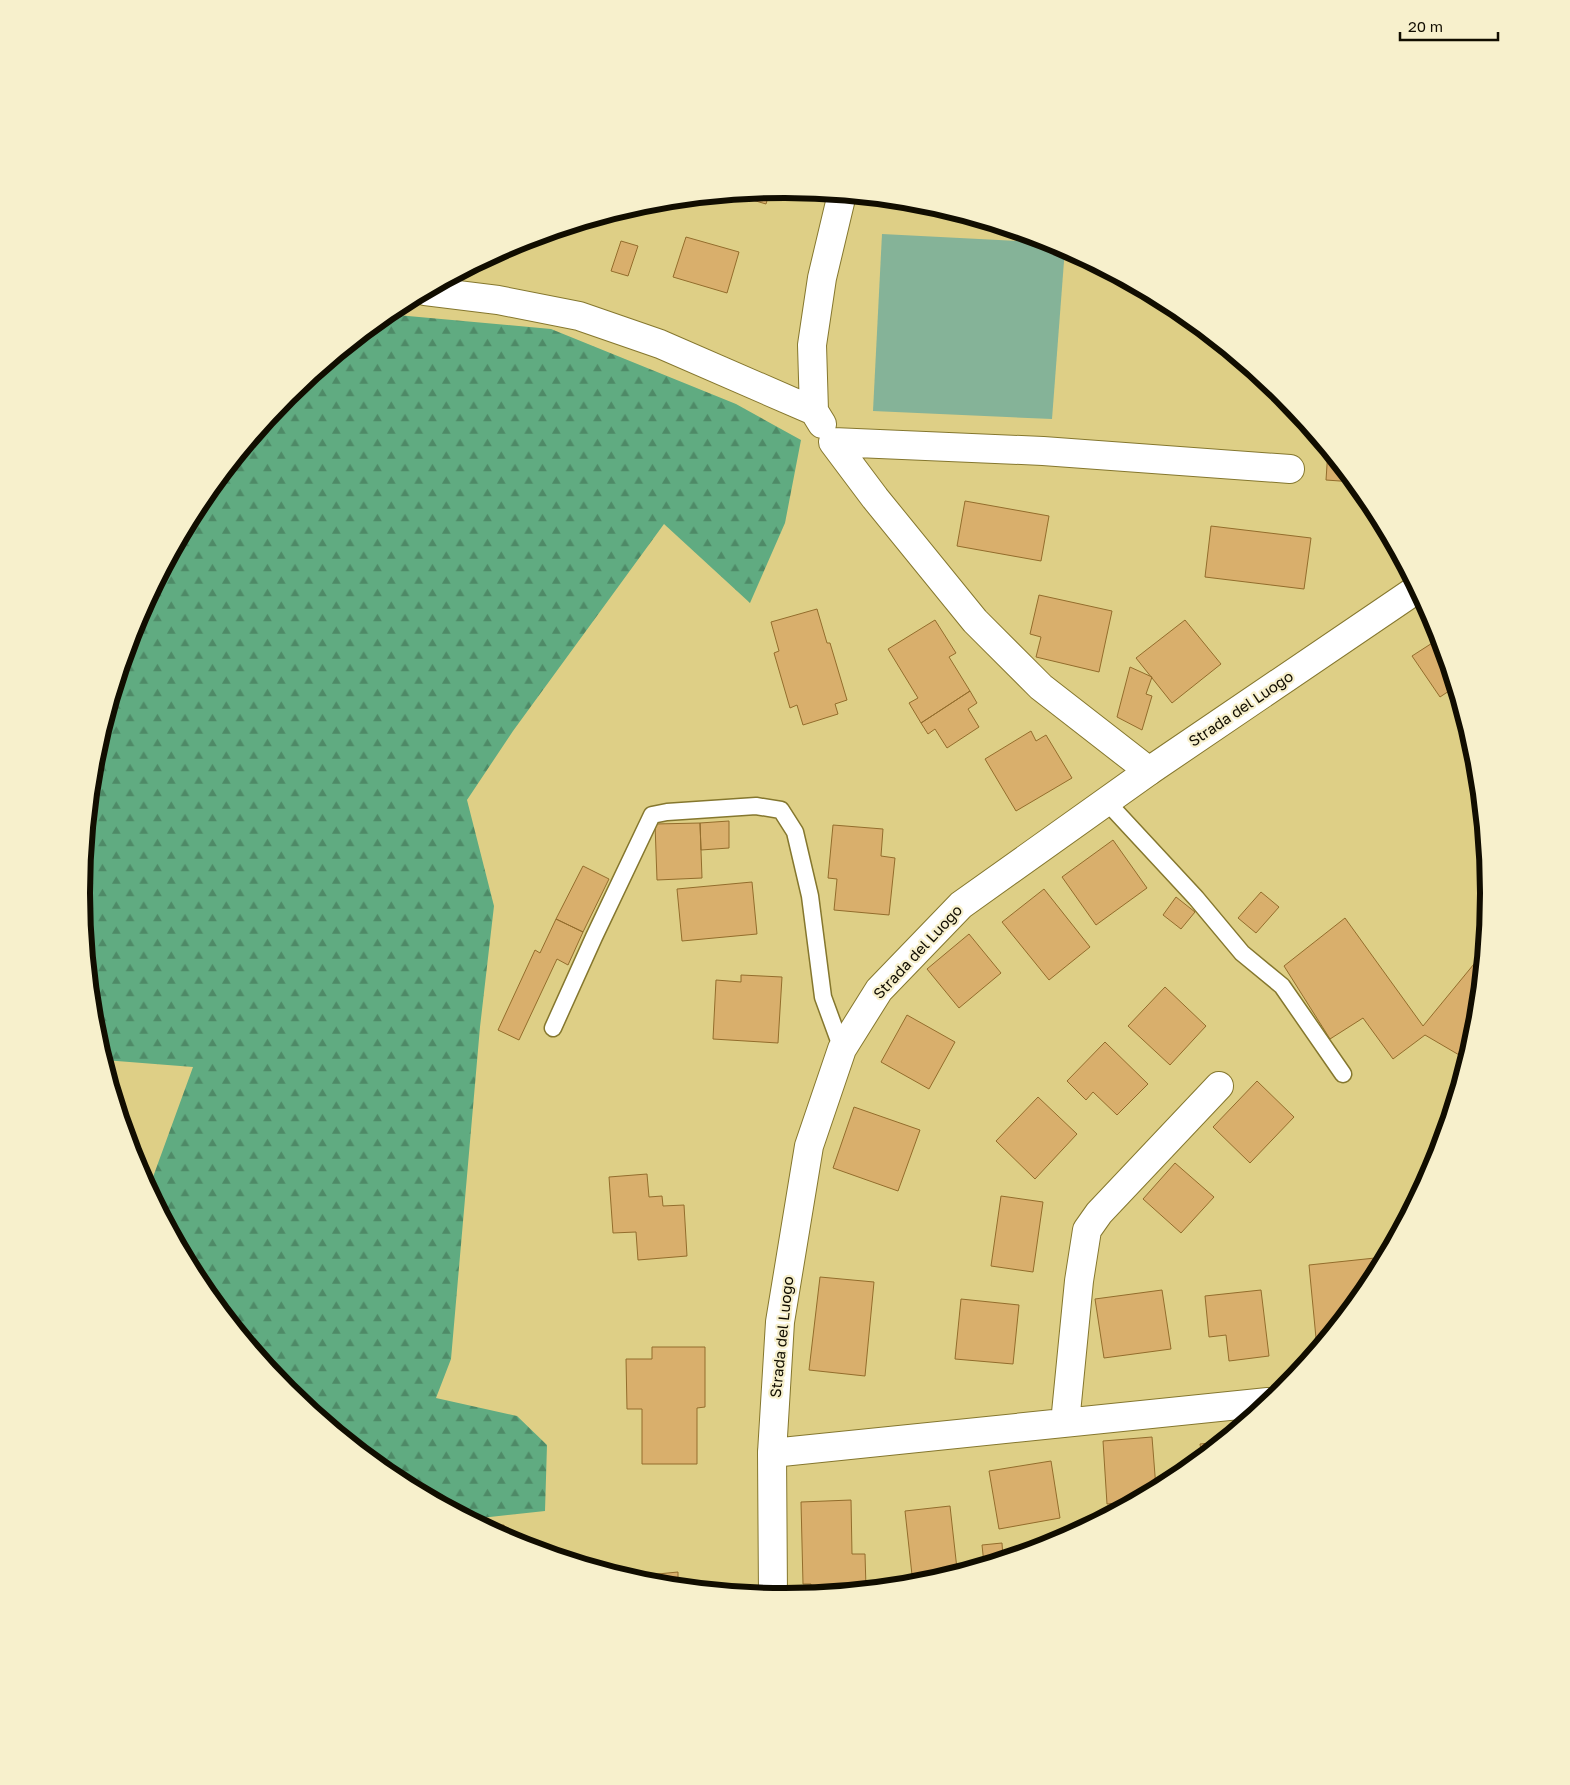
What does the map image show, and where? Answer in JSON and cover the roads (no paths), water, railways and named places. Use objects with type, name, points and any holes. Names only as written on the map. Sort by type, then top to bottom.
[{"type":"street","points":[[841,200],[822,278],[812,345],[814,411],[833,442],[875,498],[976,620],[1041,687],[1149,771]]},
{"type":"street","points":[[436,292],[498,300],[579,316],[660,344],[814,411]]},
{"type":"street","points":[[833,442],[1043,451],[1290,469]]},
{"type":"street","name":"Strada del Luogo","points":[[773,1587],[772,1453],[780,1322],[810,1146],[842,1049],[879,990],[961,905],[1149,771],[1411,593]]},
{"type":"street","points":[[1065,1423],[1078,1281],[1087,1230],[1099,1213],[1219,1086]]},
{"type":"street","points":[[772,1453],[1255,1403]]},
{"type":"lane","points":[[1106,801],[1196,898],[1242,953],[1282,986],[1344,1074]]},
{"type":"lane","points":[[553,1028],[652,816],[667,812],[756,806],[781,810],[795,832],[810,896],[822,997],[842,1049]]}]
